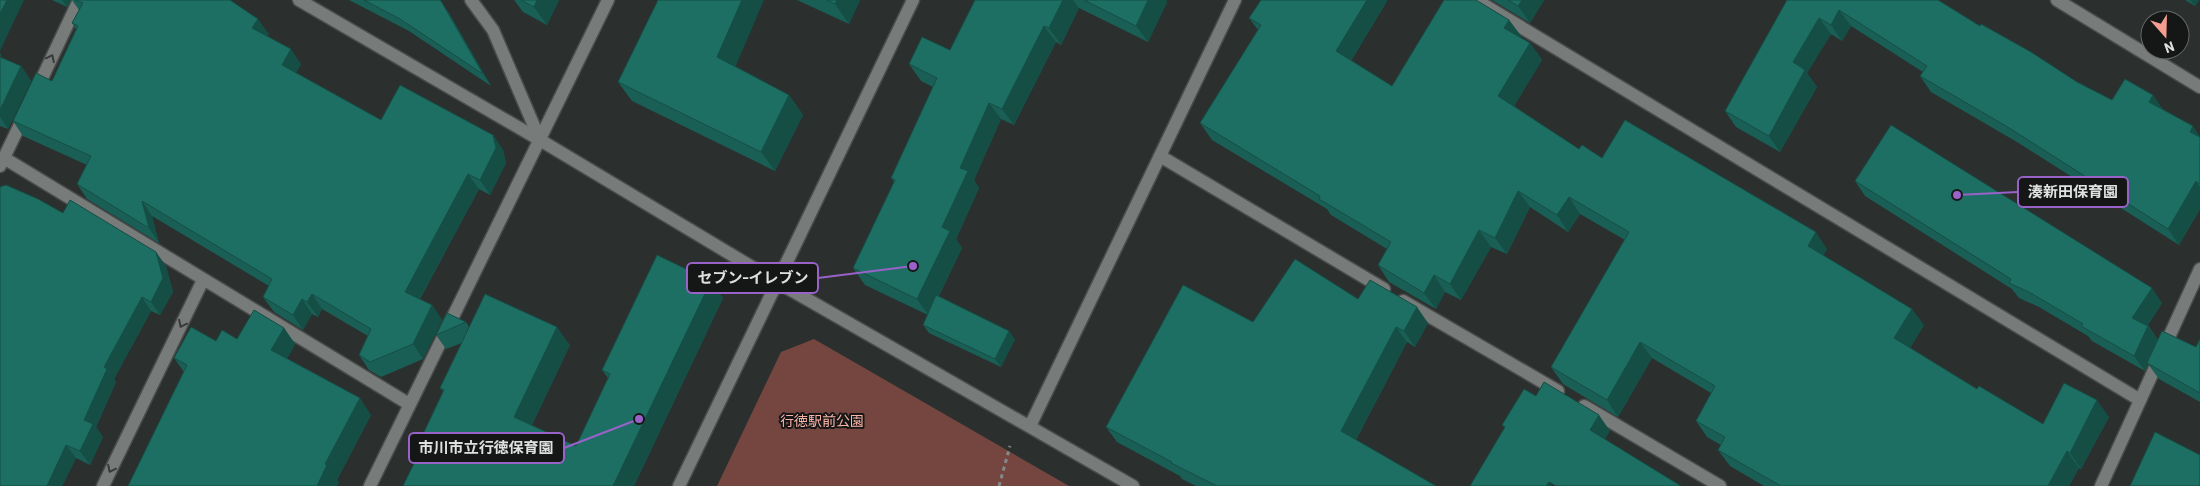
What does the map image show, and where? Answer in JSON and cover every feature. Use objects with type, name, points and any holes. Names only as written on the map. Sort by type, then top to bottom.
[{"type":"street","points":[[79,0],[2,162],[204,280],[409,404]]},
{"type":"street","points":[[299,0],[540,140],[777,282],[1133,486]]},
{"type":"street","points":[[472,0],[493,30],[540,140]]},
{"type":"street","points":[[370,486],[608,0]]},
{"type":"street","points":[[679,486],[913,0]]},
{"type":"street","points":[[1030,426],[1236,0]]},
{"type":"street","points":[[1476,0],[2140,400]]},
{"type":"street","points":[[2057,0],[2200,88]]},
{"type":"street","points":[[1160,156],[1720,486]]},
{"type":"street","points":[[2101,486],[2200,268]]},
{"type":"street","points":[[102,486],[204,280]]},
{"type":"path","points":[[998,486],[1010,446]]},
{"type":"green space","name":"行徳駅前公園","points":[[814,339],[1069,486],[717,486],[781,352]]},
{"type":"building","points":[[0,0],[7,0],[0,14]]},
{"type":"building","points":[[75,0],[230,0],[258,19],[252,28],[291,49],[282,65],[381,120],[400,85],[493,135],[496,148],[480,180],[468,174],[405,292],[432,305],[413,344],[370,362],[359,355],[371,329],[312,294],[307,302],[302,299],[293,315],[263,297],[272,279],[142,201],[149,228],[77,184],[91,156],[13,121],[36,73],[52,81],[78,26],[72,23],[83,3]]},
{"type":"building","points":[[364,0],[441,1],[483,74],[400,19]]},
{"type":"building","points":[[521,0],[537,0],[534,7]]},
{"type":"building","points":[[658,0],[742,0],[717,57],[789,95],[761,152],[618,82]]},
{"type":"building","points":[[827,0],[837,0],[835,4]]},
{"type":"building","points":[[975,0],[1063,0],[1049,28],[1044,26],[1002,109],[989,103],[960,168],[968,171],[942,227],[950,231],[917,299],[853,268],[895,180],[891,178],[937,78],[909,64],[922,37],[950,50]]},
{"type":"building","points":[[1084,0],[1148,0],[1136,26]]},
{"type":"building","points":[[1261,0],[1367,0],[1336,51],[1392,86],[1444,0],[1476,0],[1509,20],[1504,28],[1530,43],[1498,96],[1579,149],[1582,145],[1602,158],[1625,120],[1816,232],[1808,246],[1912,309],[1894,338],[1977,389],[1979,386],[2043,424],[2064,383],[2097,400],[2070,453],[2067,451],[2048,486],[1781,486],[1718,450],[1725,437],[1696,421],[1715,386],[1640,342],[1607,400],[1551,367],[1629,232],[1569,197],[1557,215],[1518,191],[1495,238],[1479,230],[1450,284],[1434,275],[1424,293],[1378,265],[1391,242],[1319,199],[1320,196],[1200,123],[1261,25],[1249,18]]},
{"type":"building","points":[[1508,0],[1522,0],[1518,6]]},
{"type":"building","points":[[1787,0],[1938,0],[1980,26],[1981,24],[2031,52],[2077,82],[2112,100],[2125,79],[2153,95],[2149,102],[2193,126],[2190,132],[2200,137],[2200,184],[2196,181],[2168,229],[2006,126],[1920,76],[1927,66],[1839,10],[1831,25],[1819,18],[1793,62],[1805,70],[1769,136],[1725,111]]},
{"type":"building","points":[[0,57],[21,66],[0,110]]},
{"type":"building","points":[[1891,125],[2152,288],[2132,318],[2148,326],[2134,356],[2081,326],[2083,324],[2029,292],[2009,283],[2011,279],[1855,181]]},
{"type":"building","points":[[6,185],[38,199],[63,213],[70,200],[156,252],[163,278],[151,302],[142,297],[104,367],[107,369],[84,420],[93,424],[80,451],[66,445],[47,486],[0,486],[0,187]]},
{"type":"building","points":[[657,255],[711,281],[613,486],[403,486],[420,451],[416,449],[444,390],[440,388],[485,294],[557,327],[514,417],[576,446],[610,374],[602,370]]},
{"type":"building","points":[[1295,259],[1358,299],[1370,280],[1417,307],[1404,331],[1396,327],[1341,431],[1436,486],[1217,486],[1106,427],[1183,285],[1253,322]]},
{"type":"building","points":[[936,295],[1009,331],[995,359],[923,325]]},
{"type":"building","points":[[254,310],[284,328],[271,350],[360,398],[325,464],[327,465],[317,486],[128,486],[187,365],[174,358],[191,327],[216,341],[222,330],[237,339]]},
{"type":"building","points":[[447,313],[466,322],[436,335]]},
{"type":"building","points":[[2162,331],[2196,347],[2200,339],[2200,393],[2147,363]]},
{"type":"building","points":[[1544,382],[1599,415],[1590,430],[1681,486],[1556,486],[1549,482],[1546,486],[1470,486],[1505,427],[1502,425],[1524,389],[1536,396]]},
{"type":"building","points":[[2155,432],[2200,455],[2200,486],[2130,486]]},
{"type":"place","name":"湊新田保育園","points":[[1957,195]]},
{"type":"place","name":"セブン-イレブン","points":[[913,266]]},
{"type":"place","name":"市川市立行徳保育園","points":[[639,419]]}]
